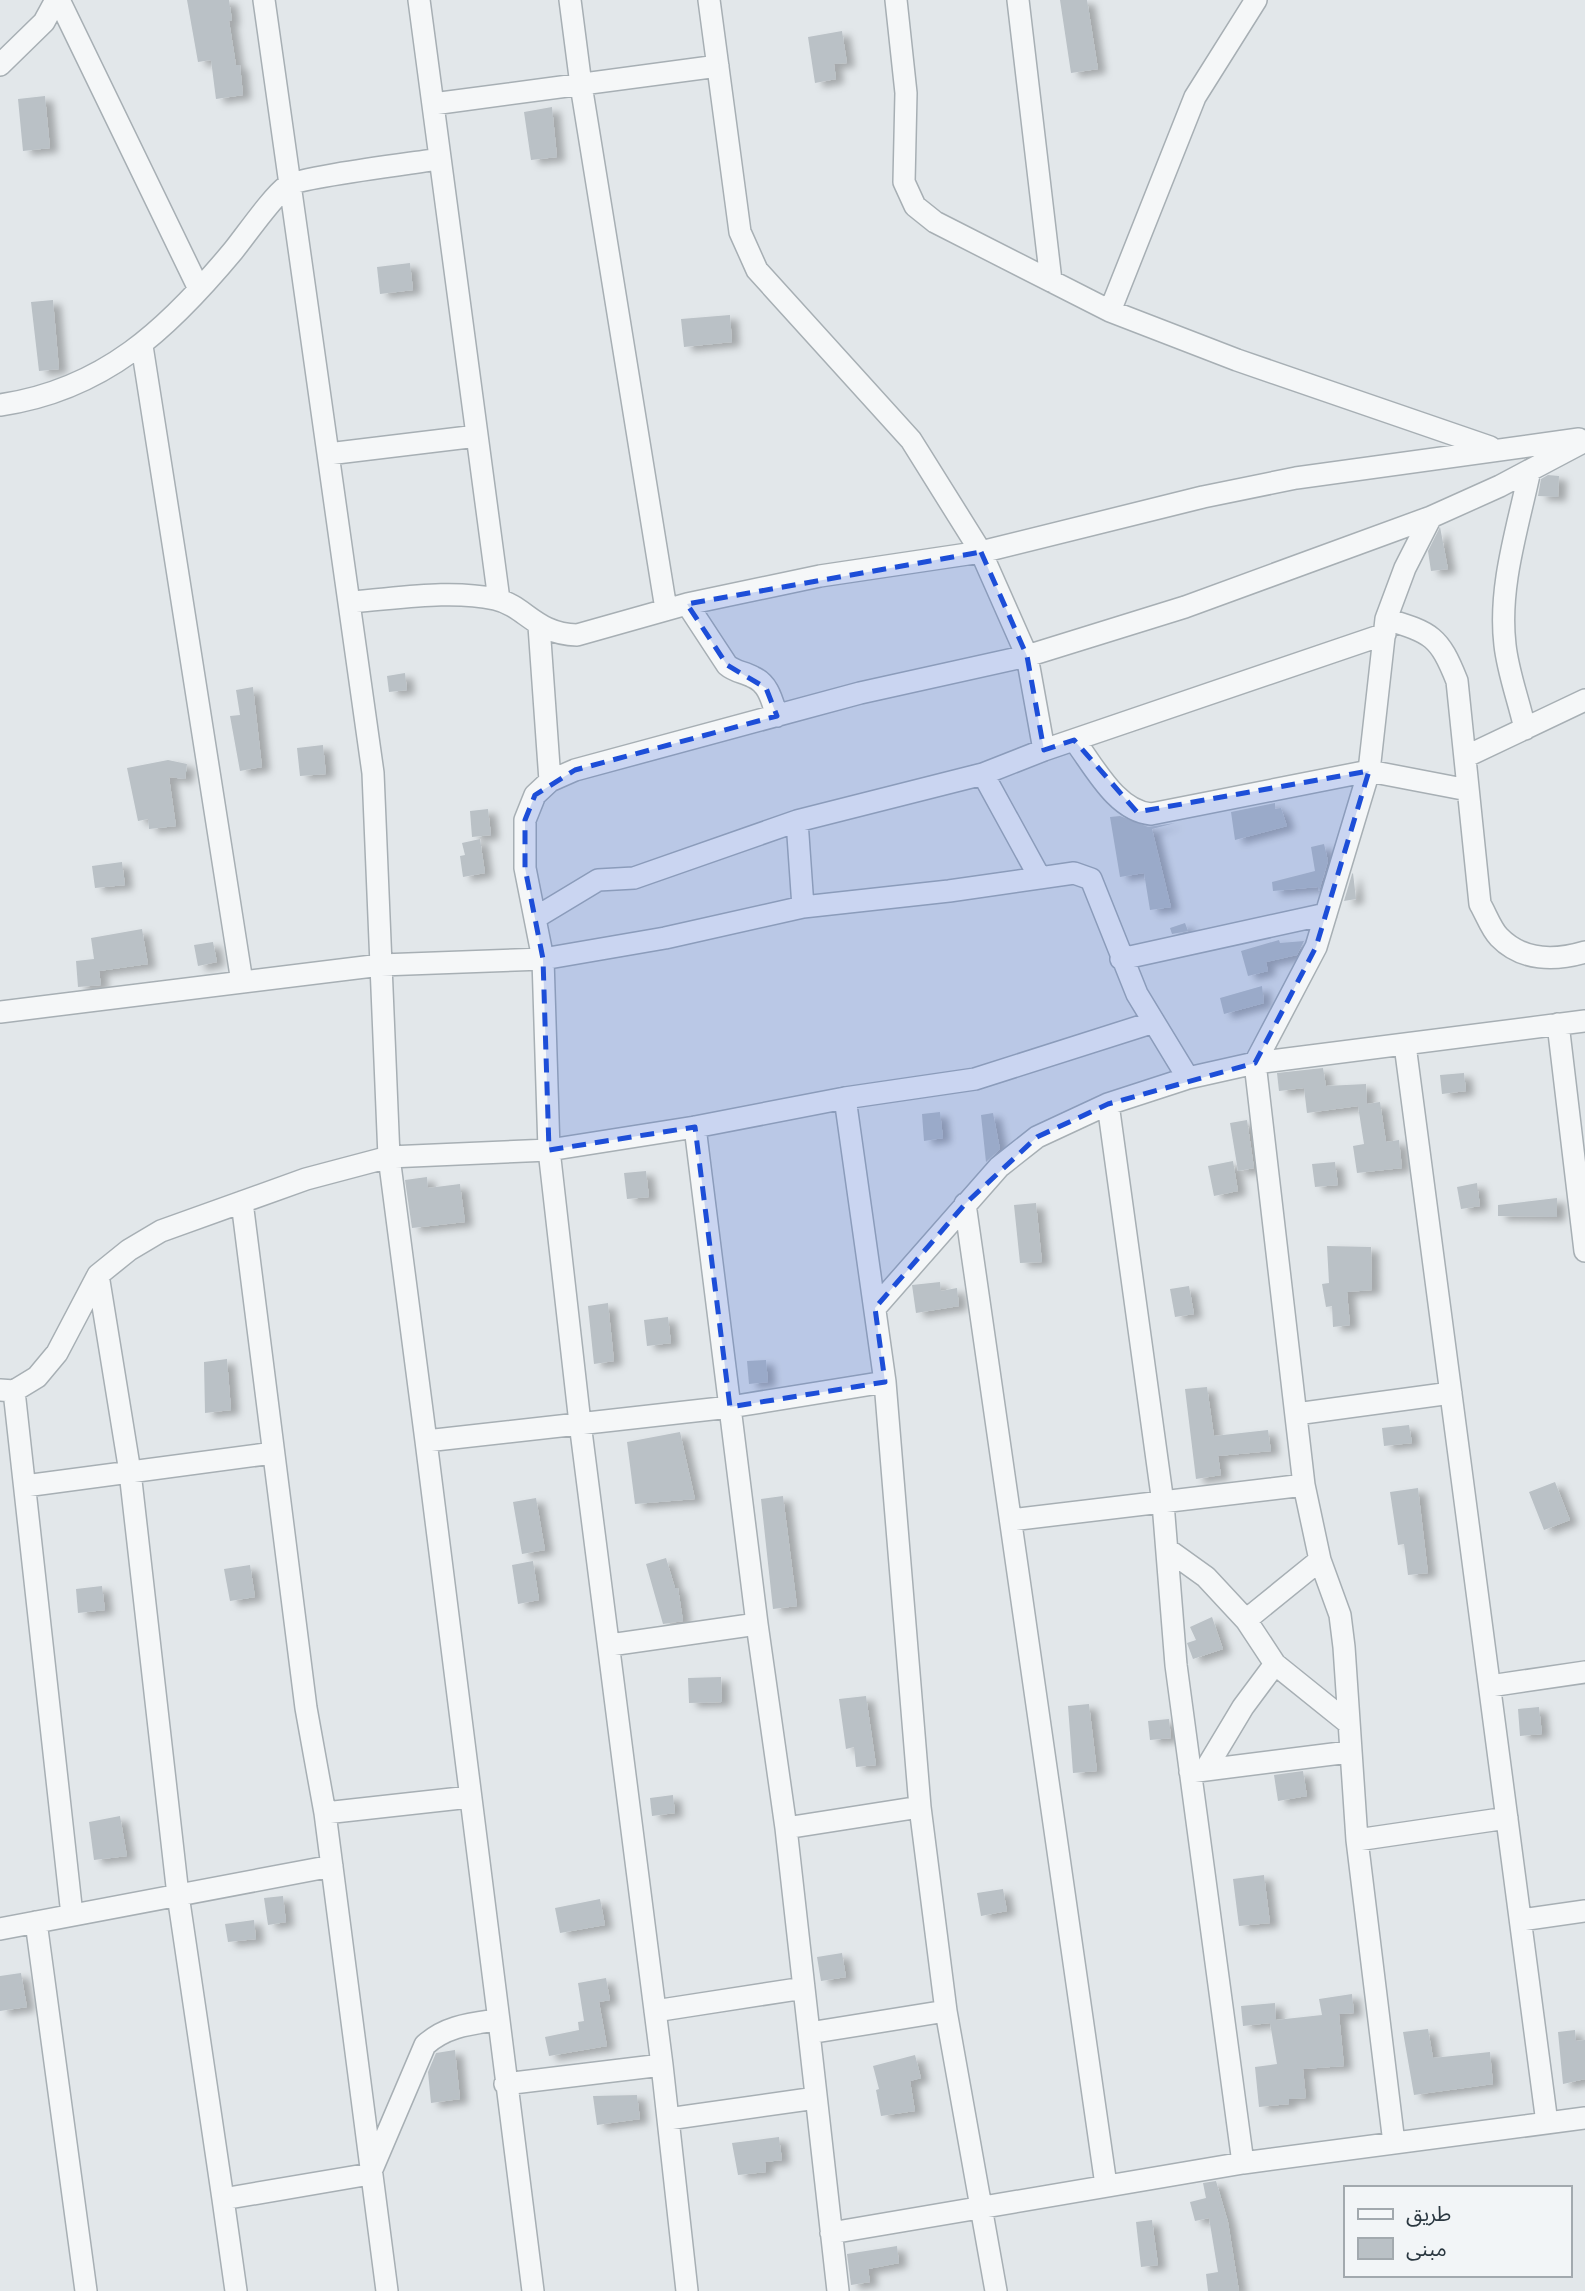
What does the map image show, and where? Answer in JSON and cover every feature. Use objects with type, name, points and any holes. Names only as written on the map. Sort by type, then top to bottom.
[{"type":"street","points":[[0,65],[44,22],[58,0]]},
{"type":"street","points":[[58,0],[199,289]]},
{"type":"street","points":[[264,0],[373,773],[389,1157],[533,2291]]},
{"type":"street","points":[[419,0],[499,600]]},
{"type":"street","points":[[570,0],[580,85],[666,609]]},
{"type":"street","points":[[709,0],[740,232],[757,270],[911,440],[981,552],[1027,656],[1044,750]]},
{"type":"street","points":[[896,0],[906,93],[904,182],[915,206],[935,222],[1110,310],[1237,360],[1496,449]]},
{"type":"street","points":[[1018,0],[1051,281]]},
{"type":"street","points":[[1110,310],[1195,97],[1256,0]]},
{"type":"street","points":[[433,104],[718,66]]},
{"type":"street","points":[[0,405],[32,400],[81,383],[142,346],[173,318],[288,185],[439,159]]},
{"type":"street","points":[[142,346],[242,982]]},
{"type":"street","points":[[328,454],[477,436]]},
{"type":"street","points":[[349,602],[465,595],[499,600],[539,626],[559,635],[578,635],[687,604],[820,576],[981,552],[1203,497],[1296,478],[1496,449],[1585,440]]},
{"type":"street","points":[[687,2291],[662,2065],[580,1423],[549,1150],[543,959],[525,868],[525,820],[536,795],[550,781],[575,770],[860,693],[1027,656],[1197,603],[1431,517],[1530,470],[1585,440]]},
{"type":"street","points":[[1525,729],[1505,647],[1503,615],[1530,470]]},
{"type":"street","points":[[1394,2143],[1357,1840],[1340,1615],[1320,1560],[1304,1485],[1255,1063],[1316,947],[1369,771],[1386,626],[1405,568],[1431,517]]},
{"type":"street","points":[[687,604],[727,665],[734,671],[759,680],[766,688],[777,716]]},
{"type":"street","points":[[539,626],[550,781]]},
{"type":"street","points":[[535,918],[598,880],[634,878],[797,821],[983,774],[1386,626],[1421,629],[1443,646],[1457,681],[1480,904],[1498,937],[1527,956],[1565,958],[1585,952]]},
{"type":"street","points":[[1465,757],[1585,700]]},
{"type":"street","points":[[1074,740],[1125,805],[1137,813],[1151,814],[1369,771],[1468,790]]},
{"type":"street","points":[[983,774],[1040,878]]},
{"type":"street","points":[[797,821],[803,907]]},
{"type":"street","points":[[0,1012],[381,965],[543,959],[665,938],[803,907],[949,891],[1074,873],[1091,879],[1121,959],[1188,1079]]},
{"type":"street","points":[[1121,959],[1326,914]]},
{"type":"street","points":[[875,1308],[999,1167],[1037,1137],[1108,1104],[1188,1079],[1255,1063],[1585,1021]]},
{"type":"street","points":[[72,1915],[25,1486],[7,1390],[37,1377],[57,1353],[97,1275],[128,1250],[161,1231],[306,1179],[389,1157],[549,1150],[695,1127],[845,1098],[975,1079],[1154,1022]]},
{"type":"street","points":[[1558,1024],[1585,1251]]},
{"type":"street","points":[[1405,1045],[1547,2123]]},
{"type":"street","points":[[845,1098],[885,1382],[920,1807],[946,2011],[996,2291]]},
{"type":"street","points":[[1108,1104],[1163,1503],[1176,1665],[1198,1769],[1243,2163]]},
{"type":"street","points":[[695,1127],[757,1625],[786,1828],[838,2291]]},
{"type":"street","points":[[242,1202],[306,1708],[326,1813],[387,2291]]},
{"type":"street","points":[[965,1204],[1106,2185]]},
{"type":"street","points":[[97,1275],[130,1472],[178,1895],[236,2291]]},
{"type":"street","points":[[426,1441],[730,1407],[885,1382]]},
{"type":"street","points":[[1296,1414],[1451,1394]]},
{"type":"street","points":[[25,1486],[273,1453]]},
{"type":"street","points":[[1011,1520],[1304,1485]]},
{"type":"street","points":[[1167,1549],[1206,1577],[1246,1620],[1275,1664],[1347,1722]]},
{"type":"street","points":[[1246,1620],[1320,1560]]},
{"type":"street","points":[[610,1645],[757,1625]]},
{"type":"street","points":[[1198,1769],[1275,1664]]},
{"type":"street","points":[[1490,1686],[1585,1672]]},
{"type":"street","points":[[1198,1769],[1349,1752]]},
{"type":"street","points":[[326,1813],[470,1797]]},
{"type":"street","points":[[786,1828],[920,1807]]},
{"type":"street","points":[[1357,1840],[1507,1818]]},
{"type":"street","points":[[0,1929],[332,1866]]},
{"type":"street","points":[[1521,1920],[1585,1911]]},
{"type":"street","points":[[36,1922],[86,2291]]},
{"type":"street","points":[[655,2011],[804,1988]]},
{"type":"street","points":[[809,2033],[946,2011]]},
{"type":"street","points":[[370,2174],[425,2045],[437,2034],[454,2027],[497,2020]]},
{"type":"street","points":[[505,2084],[662,2065]]},
{"type":"street","points":[[668,2119],[816,2098]]},
{"type":"street","points":[[831,2232],[1243,2163],[1585,2118]]},
{"type":"street","points":[[223,2199],[370,2174]]},
{"type":"highlighted area","points":[[981,552],[1027,656],[1044,750],[1074,740],[1137,812],[1369,771],[1316,947],[1255,1063],[1108,1104],[1037,1137],[965,1204],[875,1308],[885,1382],[730,1407],[695,1127],[549,1150],[543,959],[525,868],[525,820],[535,795],[575,770],[777,716],[766,688],[727,665],[687,604]]},
{"type":"building","points":[[187,0],[229,0],[232,20],[229,21],[236,65],[240,65],[243,95],[216,99],[211,60],[198,62]]},
{"type":"building","points":[[1060,0],[1087,0],[1098,69],[1071,73]]},
{"type":"building","points":[[842,31],[847,63],[834,64],[836,79],[815,83],[808,37]]},
{"type":"building","points":[[45,96],[50,148],[23,151],[18,99]]},
{"type":"building","points":[[552,107],[557,157],[531,160],[524,112]]},
{"type":"building","points":[[410,263],[413,290],[380,294],[377,267]]},
{"type":"building","points":[[53,300],[59,369],[39,371],[31,302]]},
{"type":"building","points":[[730,315],[732,342],[684,347],[681,319]]},
{"type":"building","points":[[1548,475],[1559,476],[1558,497],[1538,496],[1541,479]]},
{"type":"building","points":[[1440,527],[1448,569],[1431,571],[1428,551]]},
{"type":"building","points":[[405,673],[407,690],[389,692],[387,676]]},
{"type":"building","points":[[253,687],[262,767],[240,771],[230,716],[240,715],[236,690]]},
{"type":"building","points":[[323,745],[326,774],[300,776],[297,748]]},
{"type":"building","points":[[168,760],[187,764],[185,779],[169,777],[176,826],[149,829],[148,819],[138,821],[127,768]]},
{"type":"building","points":[[1275,803],[1275,809],[1281,808],[1287,826],[1235,840],[1231,812]]},
{"type":"building","points":[[488,809],[491,835],[472,837],[470,811]]},
{"type":"building","points":[[1120,816],[1148,827],[1175,823],[1152,829],[1171,907],[1150,910],[1144,873],[1120,877],[1110,817]]},
{"type":"building","points":[[480,839],[485,873],[463,877],[460,856],[465,855],[462,843]]},
{"type":"building","points":[[1324,844],[1328,861],[1319,891],[1318,887],[1273,891],[1272,882],[1315,871],[1311,847]]},
{"type":"building","points":[[122,862],[125,885],[95,888],[92,866]]},
{"type":"building","points":[[1352,874],[1356,899],[1344,901]]},
{"type":"building","points":[[1185,923],[1188,931],[1172,934],[1170,928]]},
{"type":"building","points":[[142,929],[148,964],[99,971],[101,985],[78,987],[76,961],[94,959],[91,938]]},
{"type":"building","points":[[1279,940],[1280,943],[1304,941],[1297,955],[1266,962],[1268,971],[1248,976],[1241,951]]},
{"type":"building","points":[[213,942],[217,962],[198,966],[194,945]]},
{"type":"building","points":[[1262,986],[1264,1003],[1224,1014],[1220,998]]},
{"type":"building","points":[[1323,1068],[1326,1086],[1366,1084],[1367,1104],[1380,1102],[1386,1142],[1399,1140],[1402,1168],[1357,1173],[1353,1146],[1364,1144],[1358,1106],[1307,1113],[1304,1088],[1279,1091],[1277,1073]]},
{"type":"building","points":[[1464,1073],[1466,1091],[1442,1094],[1440,1075]]},
{"type":"building","points":[[940,1112],[943,1138],[924,1141],[922,1114]]},
{"type":"building","points":[[993,1113],[1000,1149],[986,1162],[981,1115]]},
{"type":"building","points":[[1247,1120],[1254,1168],[1238,1171],[1230,1123]]},
{"type":"building","points":[[1233,1161],[1238,1191],[1214,1196],[1208,1166]]},
{"type":"building","points":[[1335,1162],[1338,1185],[1315,1187],[1312,1164]]},
{"type":"building","points":[[646,1171],[649,1197],[627,1199],[624,1173]]},
{"type":"building","points":[[427,1177],[428,1188],[460,1184],[465,1222],[412,1228],[405,1180]]},
{"type":"building","points":[[1477,1183],[1480,1206],[1461,1209],[1457,1187]]},
{"type":"building","points":[[1557,1198],[1557,1217],[1498,1216],[1498,1205]]},
{"type":"building","points":[[1036,1203],[1042,1262],[1020,1263],[1014,1205]]},
{"type":"building","points":[[1327,1246],[1371,1247],[1372,1290],[1347,1292],[1350,1325],[1333,1327],[1332,1306],[1326,1307],[1322,1284],[1329,1283]]},
{"type":"building","points":[[940,1282],[941,1291],[957,1288],[959,1306],[916,1313],[912,1285]]},
{"type":"building","points":[[1189,1286],[1194,1314],[1175,1317],[1170,1289]]},
{"type":"building","points":[[608,1303],[614,1361],[594,1364],[588,1306]]},
{"type":"building","points":[[668,1317],[671,1343],[647,1346],[644,1320]]},
{"type":"building","points":[[227,1359],[231,1410],[205,1413],[204,1362]]},
{"type":"building","points":[[766,1360],[768,1382],[749,1384],[747,1361]]},
{"type":"building","points":[[1207,1387],[1214,1436],[1268,1430],[1271,1451],[1218,1456],[1221,1475],[1196,1479],[1185,1389]]},
{"type":"building","points":[[1409,1425],[1412,1443],[1384,1446],[1382,1428]]},
{"type":"building","points":[[680,1432],[695,1499],[635,1504],[627,1442]]},
{"type":"building","points":[[1555,1482],[1570,1520],[1544,1530],[1529,1492]]},
{"type":"building","points":[[1418,1488],[1428,1573],[1408,1575],[1404,1544],[1398,1545],[1390,1492]]},
{"type":"building","points":[[783,1496],[797,1606],[773,1609],[761,1499]]},
{"type":"building","points":[[536,1498],[545,1550],[522,1554],[513,1502]]},
{"type":"building","points":[[666,1558],[675,1588],[678,1588],[683,1621],[663,1624],[646,1564]]},
{"type":"building","points":[[533,1561],[539,1600],[518,1604],[512,1565]]},
{"type":"building","points":[[250,1565],[255,1597],[230,1601],[224,1569]]},
{"type":"building","points":[[102,1586],[105,1610],[78,1613],[76,1589]]},
{"type":"building","points":[[1212,1617],[1223,1649],[1193,1659],[1187,1643],[1196,1640],[1190,1627]]},
{"type":"building","points":[[721,1677],[722,1702],[689,1703],[688,1678]]},
{"type":"building","points":[[866,1696],[876,1765],[856,1767],[854,1747],[846,1749],[839,1699]]},
{"type":"building","points":[[1089,1704],[1097,1771],[1073,1773],[1068,1706]]},
{"type":"building","points":[[1539,1707],[1542,1734],[1520,1736],[1518,1709]]},
{"type":"building","points":[[1169,1719],[1171,1738],[1150,1740],[1148,1721]]},
{"type":"building","points":[[1303,1771],[1307,1796],[1278,1801],[1274,1775]]},
{"type":"building","points":[[673,1795],[675,1813],[652,1816],[650,1798]]},
{"type":"building","points":[[120,1816],[127,1856],[94,1860],[89,1822]]},
{"type":"building","points":[[1264,1875],[1270,1923],[1239,1926],[1233,1879]]},
{"type":"building","points":[[1003,1889],[1007,1911],[981,1916],[977,1893]]},
{"type":"building","points":[[283,1896],[286,1922],[268,1925],[264,1898]]},
{"type":"building","points":[[600,1899],[605,1925],[560,1933],[555,1908]]},
{"type":"building","points":[[254,1920],[256,1939],[228,1942],[225,1924]]},
{"type":"building","points":[[842,1953],[846,1977],[821,1981],[817,1957]]},
{"type":"building","points":[[21,1973],[27,2007],[0,2011],[0,1976]]},
{"type":"building","points":[[606,1978],[610,2000],[599,2002],[607,2046],[549,2056],[545,2037],[579,2030],[578,2022],[584,2021],[578,1983]]},
{"type":"building","points":[[1352,1994],[1354,2013],[1339,2014],[1344,2066],[1303,2069],[1306,2098],[1289,2099],[1289,2104],[1259,2107],[1255,2067],[1277,2064],[1270,2023],[1243,2026],[1241,2006],[1275,2003],[1276,2020],[1322,2015],[1319,1999]]},
{"type":"building","points":[[1428,2029],[1433,2058],[1490,2052],[1493,2084],[1414,2095],[1403,2032]]},
{"type":"building","points":[[1575,2030],[1576,2041],[1585,2040],[1585,2079],[1563,2084],[1558,2032]]},
{"type":"building","points":[[455,2050],[460,2099],[431,2103],[428,2072],[436,2053]]},
{"type":"building","points":[[915,2055],[921,2078],[910,2081],[915,2111],[881,2116],[876,2090],[879,2089],[873,2066]]},
{"type":"building","points":[[637,2095],[640,2119],[597,2125],[593,2096]]},
{"type":"building","points":[[779,2137],[782,2160],[765,2162],[766,2172],[738,2175],[732,2143]]},
{"type":"building","points":[[1216,2181],[1228,2222],[1239,2291],[1208,2291],[1206,2274],[1218,2272],[1209,2218],[1195,2221],[1190,2202],[1206,2198],[1203,2183]]},
{"type":"building","points":[[1152,2220],[1158,2265],[1141,2267],[1136,2222]]},
{"type":"building","points":[[897,2246],[899,2263],[868,2269],[870,2282],[851,2285],[847,2254]]}]
